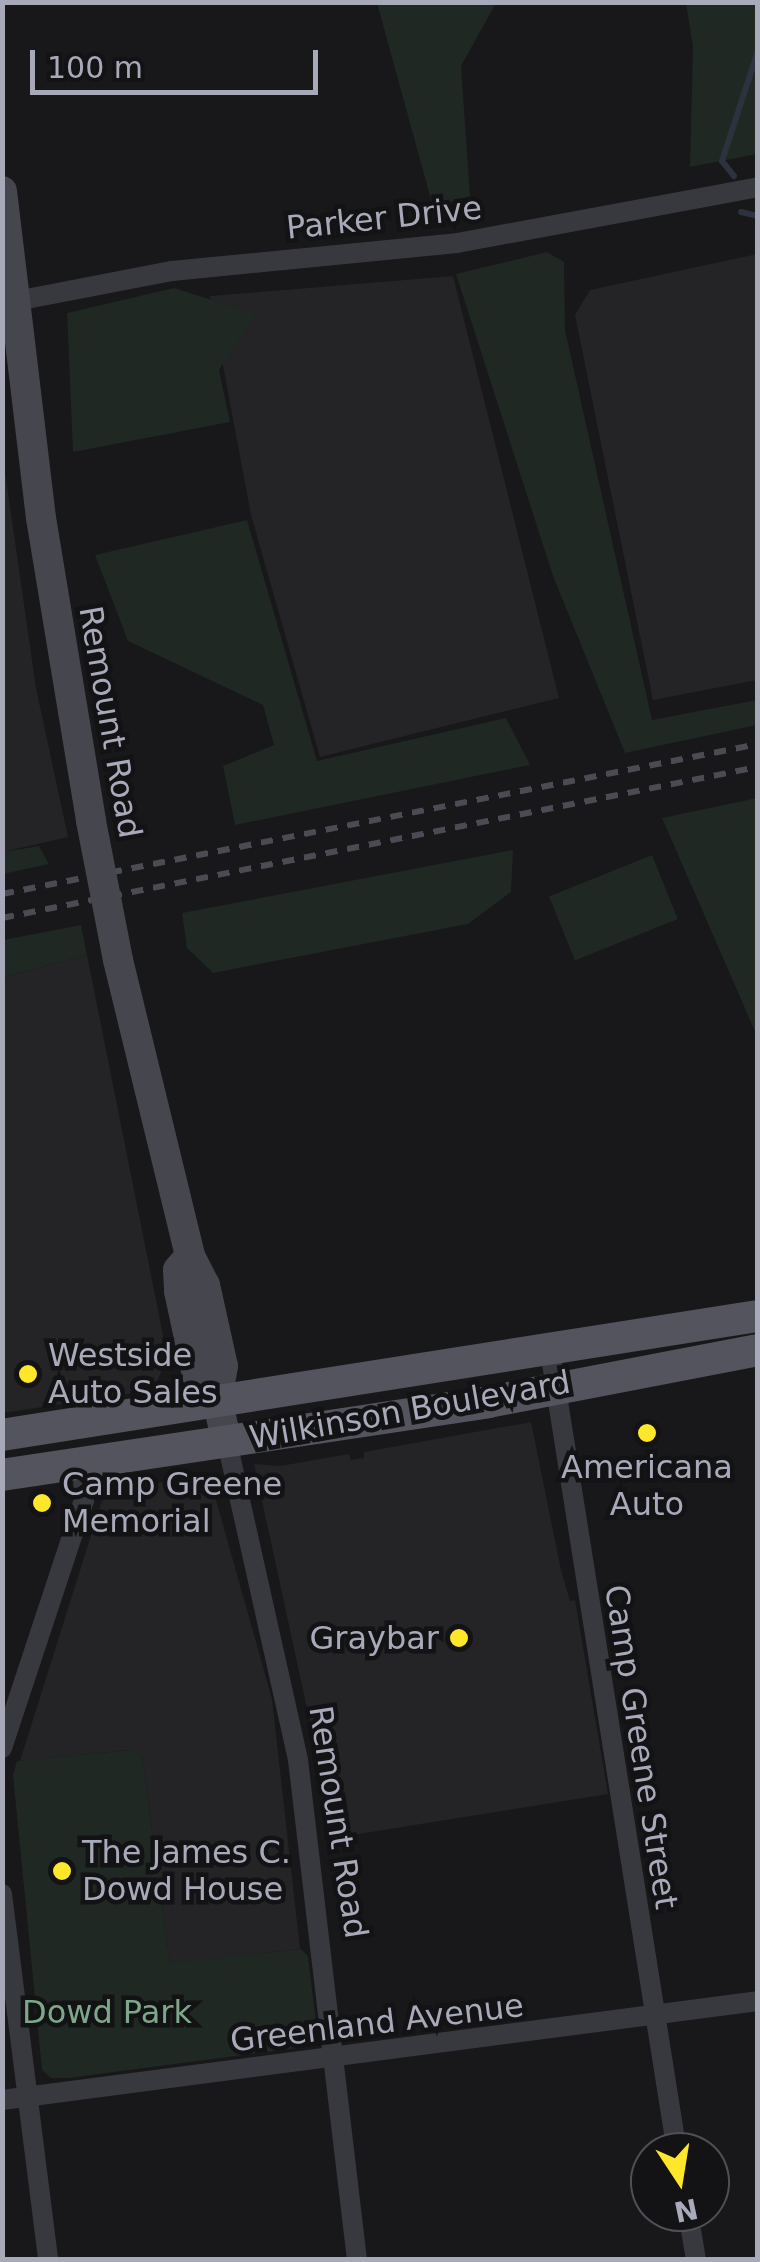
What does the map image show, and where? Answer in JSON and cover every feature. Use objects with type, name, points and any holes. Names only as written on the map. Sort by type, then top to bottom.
[{"type":"main road","name":"Remount Road","points":[[2,191],[16,301],[12,359],[91,821],[118,960],[190,1256],[205,1285],[222,1362],[217,1400],[226,1442]]},
{"type":"main road","name":"Wilkinson Boulevard","points":[[2,1435],[758,1316]]},
{"type":"main road","name":"Wilkinson Boulevard","points":[[2,1475],[488,1402],[556,1384],[758,1350]]},
{"type":"street","name":"Parker Drive","points":[[16,301],[172,271],[457,243],[758,187]]},
{"type":"street","name":"Camp Greene Street","points":[[550,1351],[673,2132]]},
{"type":"street","name":"Remount Road","points":[[226,1442],[298,1760],[356,2260]]},
{"type":"street","points":[[2,1748],[84,1500],[83,1465]]},
{"type":"street","points":[[2,1894],[48,2260]]},
{"type":"street","name":"Greenland Avenue","points":[[2,2100],[335,2060],[758,2001]]},
{"type":"street","points":[[691,2232],[696,2260]]},
{"type":"shaded area","points":[[757,254],[757,680],[653,700],[575,315],[590,290]]},
{"type":"shaded area","points":[[453,276],[559,698],[320,757],[251,515],[210,296]]},
{"type":"shaded area","points":[[2,451],[36,688],[68,837],[3,852]]},
{"type":"shaded area","points":[[87,955],[167,1355],[158,1380],[141,1392],[3,1413],[3,977]]},
{"type":"shaded area","points":[[531,1422],[561,1570],[570,1601],[575,1600],[608,1794],[327,1839],[318,1759],[254,1464],[280,1466],[349,1454],[351,1460],[364,1458],[364,1452]]},
{"type":"shaded area","points":[[209,1475],[272,1699],[300,1949],[170,1964],[142,1756],[130,1750],[20,1761],[105,1491]]},
{"type":"green space","points":[[377,3],[496,3],[461,66],[470,196],[433,207]]},
{"type":"green space","points":[[686,3],[757,3],[757,154],[690,167],[693,47]]},
{"type":"green space","points":[[547,252],[564,262],[565,330],[652,720],[757,700],[757,725],[625,753],[553,576],[456,274]]},
{"type":"green space","points":[[174,288],[257,314],[219,370],[230,422],[73,452],[67,313]]},
{"type":"green space","points":[[247,520],[317,761],[506,718],[530,765],[235,825],[223,766],[274,745],[263,705],[128,641],[95,555]]},
{"type":"green space","points":[[758,798],[757,1036],[662,818]]},
{"type":"green space","points":[[39,846],[49,864],[3,874],[3,852]]},
{"type":"green space","points":[[513,850],[511,892],[468,924],[213,973],[187,948],[182,913]]},
{"type":"green space","points":[[652,855],[678,919],[575,961],[549,897]]},
{"type":"green space","points":[[81,925],[87,955],[3,977],[3,940]]},
{"type":"green space","name":"Dowd Park","points":[[131,1750],[142,1756],[170,1963],[301,1949],[308,1956],[317,2030],[312,2046],[69,2078],[51,2078],[42,2070],[13,1775],[17,1761]]},
{"type":"waterway","points":[[734,176],[722,161],[758,51]]},
{"type":"waterway","points":[[741,212],[758,216]]},
{"type":"railway","points":[[2,894],[758,744]]},
{"type":"railway","points":[[2,918],[758,767]]},
{"type":"place","name":"Westside Auto Sales","points":[[28,1374]]},
{"type":"place","name":"Americana Auto","points":[[647,1433]]},
{"type":"place","name":"Camp Greene Memorial","points":[[42,1503]]},
{"type":"place","name":"Graybar","points":[[459,1638]]},
{"type":"place","name":"The James C. Dowd House","points":[[62,1871]]}]
